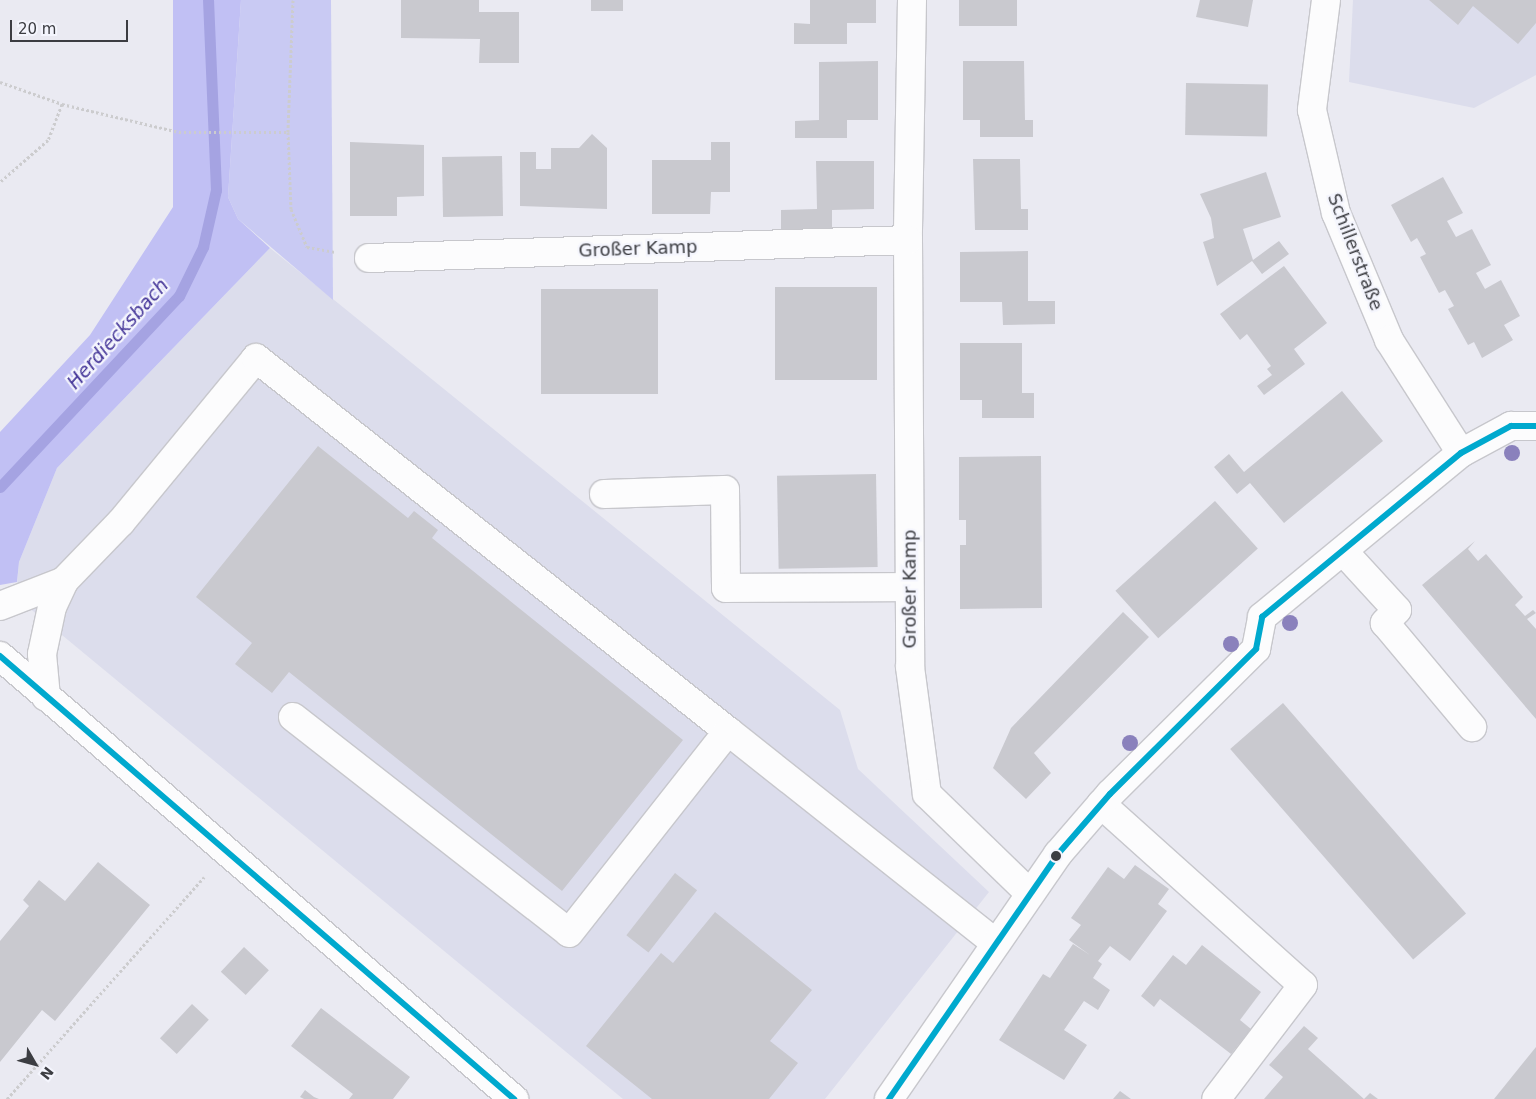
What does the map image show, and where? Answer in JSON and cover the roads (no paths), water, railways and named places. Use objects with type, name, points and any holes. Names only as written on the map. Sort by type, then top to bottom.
[{"type":"street","name":"Großer Kamp","points":[[912,0],[908,240],[910,667],[927,794],[1029,893]]},
{"type":"street","name":"Schillerstraße","points":[[1326,0],[1312,110],[1336,213],[1389,340],[1461,453]]},
{"type":"street","name":"Großer Kamp","points":[[369,258],[908,240]]},
{"type":"street","points":[[46,697],[42,654],[52,607],[64,581],[121,522],[256,358],[996,942]]},
{"type":"street","points":[[889,1099],[1029,893],[1101,804],[1256,649],[1262,617],[1461,453],[1511,426],[1536,426]]},
{"type":"street","points":[[604,494],[725,490],[726,588],[910,587]]},
{"type":"street","points":[[1343,550],[1397,610],[1385,623],[1472,727]]},
{"type":"street","points":[[0,606],[64,581]]},
{"type":"street","points":[[0,656],[514,1099]]},
{"type":"street","points":[[293,717],[569,933],[728,731]]},
{"type":"street","points":[[1101,804],[1303,985],[1216,1099]]},
{"type":"waterway","name":"Herdiecksbach","points":[[0,487],[179,296],[203,247],[216,190],[208,0]]}]
